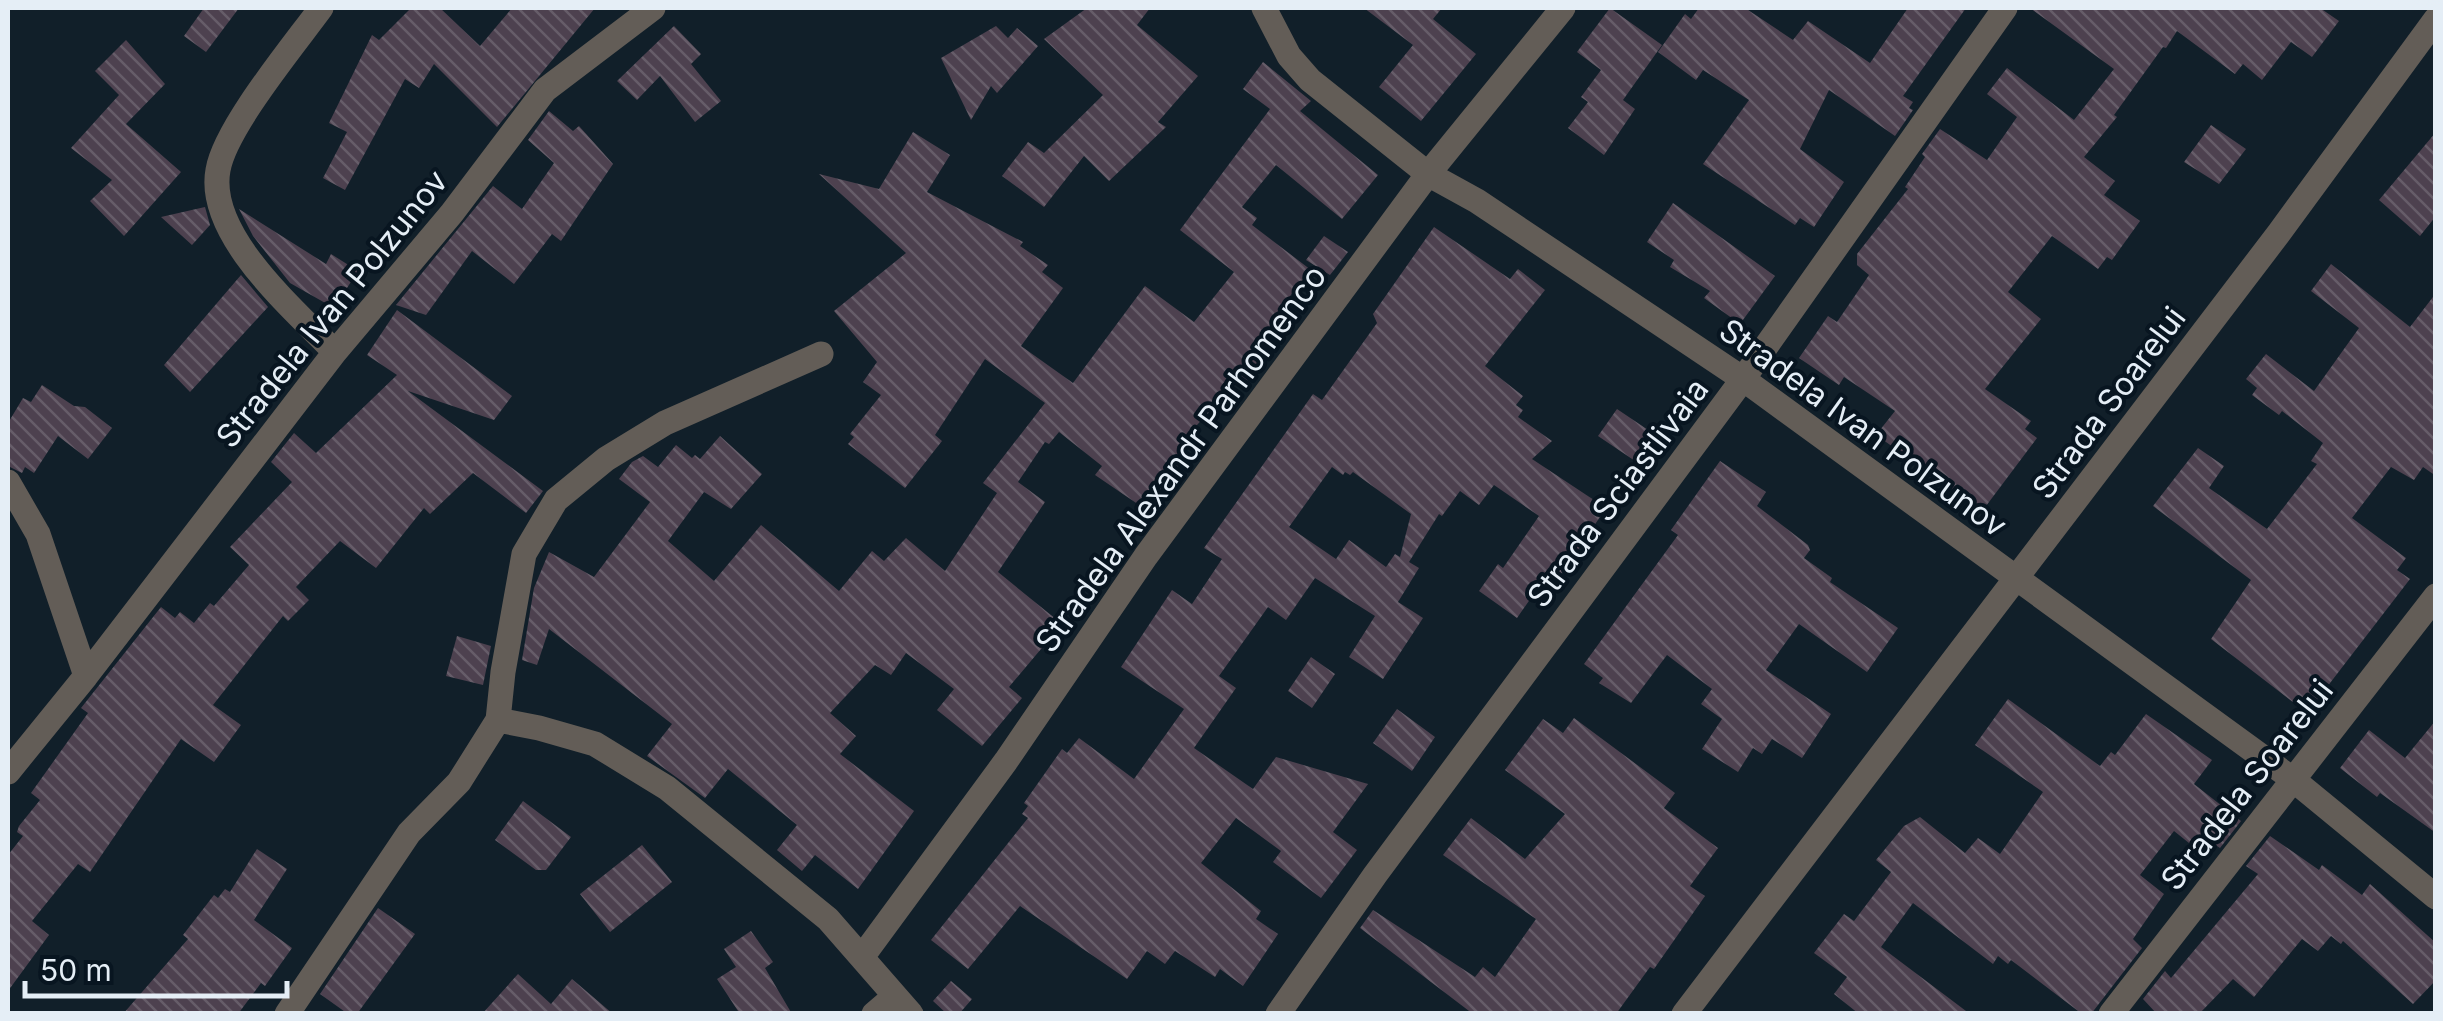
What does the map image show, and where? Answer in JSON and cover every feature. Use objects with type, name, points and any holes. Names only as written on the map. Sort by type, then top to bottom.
[{"type":"street","points":[[320,8],[223,150],[217,189],[226,222],[244,251],[335,352]]},
{"type":"street","name":"Stradela Ivan Polzunov","points":[[8,772],[335,352],[452,213],[545,90],[653,8]]},
{"type":"street","name":"Stradela Ivan Polzunov","points":[[1264,8],[1290,56],[1310,80],[1428,174],[1478,201],[1743,379],[2291,778],[2436,897]]},
{"type":"street","name":"Stradela Alexandr Parhomenco","points":[[862,957],[1006,762],[1146,556],[1428,174],[1564,8]]},
{"type":"street","name":"Strada Sciastlivaia","points":[[1278,1014],[1375,875],[1743,379],[2006,8]]},
{"type":"street","name":"Strada Soarelui","points":[[1684,1014],[2280,232],[2436,20]]},
{"type":"street","points":[[287,1014],[409,833],[459,782],[498,720],[524,554],[556,500],[606,458],[665,423],[821,354]]},
{"type":"street","points":[[8,482],[38,534],[86,676]]},
{"type":"street","name":"Stradela Soarelui","points":[[2111,1014],[2436,596]]},
{"type":"street","points":[[498,720],[596,744],[668,788],[828,919],[903,1005],[874,1014]]},
{"type":"building","points":[[204,8],[239,8],[206,52],[184,36]]},
{"type":"building","points":[[411,8],[440,8],[480,46],[512,8],[595,8],[497,127],[434,64],[419,88],[405,79],[345,190],[323,178],[347,132],[329,123],[372,35],[379,40]]},
{"type":"building","points":[[1087,8],[1150,8],[1137,25],[1198,76],[1158,122],[1166,127],[1109,181],[1084,156],[1044,207],[1002,176],[1028,142],[1044,153],[1103,95],[1044,39]]},
{"type":"building","points":[[1364,8],[1442,8],[1433,19],[1476,54],[1421,121],[1379,87],[1413,45]]},
{"type":"building","points":[[1610,8],[1662,45],[1623,100],[1635,109],[1604,155],[1568,128],[1588,102],[1581,97],[1601,70],[1577,52]]},
{"type":"building","points":[[1699,8],[1745,8],[1793,40],[1808,21],[1870,63],[1908,8],[1966,8],[1903,96],[1913,102],[1909,108],[1913,110],[1895,136],[1829,90],[1800,149],[1844,182],[1814,227],[1800,218],[1795,225],[1703,164],[1749,100],[1703,70],[1696,80],[1658,52],[1685,14],[1691,19]]},
{"type":"building","points":[[2030,8],[2320,8],[2339,21],[2312,57],[2291,42],[2262,80],[2243,64],[2235,74],[2177,31],[2163,47],[2114,115],[2117,117],[2084,157],[2115,181],[2104,195],[2140,221],[2112,260],[2107,257],[2098,269],[2052,236],[2008,292],[2041,319],[1985,389],[2031,421],[2025,429],[2037,438],[1983,510],[1876,435],[1895,411],[1844,377],[1839,385],[1799,358],[1828,316],[1837,322],[1869,275],[1857,265],[1857,254],[1908,189],[1905,187],[1925,157],[1922,154],[1940,129],[1987,160],[2017,117],[1987,94],[2007,68],[2074,120],[2114,69]]},
{"type":"building","points":[[674,26],[701,54],[691,64],[721,101],[695,122],[660,76],[637,100],[617,81]]},
{"type":"building","points":[[996,26],[1008,38],[1017,28],[1038,46],[997,93],[991,86],[971,120],[941,58]]},
{"type":"building","points":[[126,40],[165,84],[126,124],[181,172],[124,236],[90,201],[112,180],[71,148],[119,95],[95,71]]},
{"type":"building","points":[[1263,62],[1311,101],[1300,111],[1378,175],[1342,219],[1276,165],[1242,207],[1257,218],[1252,225],[1311,270],[1270,321],[1283,336],[1243,386],[1237,381],[1177,447],[1187,455],[1145,509],[1095,475],[1102,466],[1059,432],[1049,444],[1045,442],[1018,482],[1045,502],[998,572],[1062,624],[1009,687],[1022,698],[982,746],[937,710],[954,689],[906,653],[891,675],[875,665],[830,713],[856,736],[840,754],[914,811],[858,889],[815,855],[802,871],[777,850],[797,825],[728,769],[705,798],[647,756],[672,724],[549,629],[537,665],[522,660],[534,588],[549,552],[594,577],[650,502],[619,479],[632,462],[643,456],[658,467],[676,445],[692,458],[695,455],[700,459],[720,436],[762,474],[731,509],[704,492],[668,541],[714,581],[761,525],[839,591],[872,551],[884,561],[906,538],[945,571],[997,493],[983,483],[1045,403],[985,359],[935,435],[942,441],[905,488],[848,444],[854,437],[850,434],[881,395],[863,382],[877,362],[834,311],[906,253],[819,174],[879,189],[913,132],[950,155],[927,192],[1023,242],[1020,246],[1048,265],[1042,272],[1063,288],[1021,346],[1073,383],[1145,286],[1194,322],[1234,272],[1180,230],[1270,109],[1243,89]]},
{"type":"building","points":[[549,111],[573,131],[579,126],[613,164],[561,241],[552,234],[514,284],[472,251],[426,315],[396,305],[493,186],[522,209],[554,163],[528,140]]},
{"type":"building","points":[[2211,125],[2246,149],[2219,184],[2184,162]]},
{"type":"building","points":[[2436,132],[2436,216],[2420,236],[2379,200]]},
{"type":"building","points":[[1673,203],[1775,276],[1740,324],[1704,298],[1710,291],[1670,267],[1674,260],[1647,242]]},
{"type":"building","points":[[205,207],[210,225],[192,245],[161,217]]},
{"type":"building","points":[[239,209],[326,264],[331,254],[358,271],[334,308],[290,283],[253,236]]},
{"type":"building","points":[[1434,227],[1510,279],[1518,269],[1545,290],[1485,366],[1523,396],[1516,405],[1523,410],[1518,417],[1552,441],[1532,459],[1606,508],[1559,578],[1549,572],[1517,618],[1479,591],[1498,564],[1503,568],[1539,516],[1494,485],[1479,505],[1460,491],[1442,516],[1439,514],[1409,562],[1419,568],[1398,602],[1423,618],[1383,679],[1349,657],[1375,616],[1315,578],[1286,620],[1268,607],[1219,676],[1236,688],[1194,748],[1253,789],[1276,757],[1368,784],[1333,832],[1357,850],[1321,898],[1273,862],[1281,851],[1236,818],[1201,863],[1261,911],[1256,919],[1278,934],[1243,986],[1220,969],[1215,977],[1175,951],[1165,964],[1147,951],[1127,979],[1020,906],[968,969],[931,940],[1028,818],[1022,814],[1028,806],[1024,803],[1062,749],[1067,753],[1079,738],[1134,779],[1184,709],[1121,667],[1172,590],[1192,604],[1222,559],[1204,548],[1313,394],[1322,400],[1377,323],[1373,314]],"holes":[[[1332,467],[1343,475],[1353,472],[1411,514],[1400,557],[1395,554],[1386,567],[1349,540],[1336,559],[1289,527]]]},
{"type":"building","points":[[1324,236],[1348,252],[1330,275],[1306,260]]},
{"type":"building","points":[[2331,264],[2410,327],[2436,293],[2436,476],[2423,467],[2414,480],[2391,467],[2352,518],[2406,558],[2397,570],[2410,579],[2307,713],[2211,639],[2251,580],[2153,506],[2198,448],[2224,466],[2209,488],[2267,529],[2317,464],[2311,461],[2323,443],[2282,411],[2279,415],[2252,395],[2257,388],[2246,379],[2266,354],[2314,391],[2359,328],[2311,291]]},
{"type":"building","points":[[241,275],[268,307],[190,392],[164,365]]},
{"type":"building","points":[[397,310],[512,396],[494,420],[408,391],[543,491],[526,513],[473,473],[430,514],[424,508],[376,568],[340,541],[296,587],[309,600],[288,621],[283,616],[213,705],[241,725],[214,762],[181,739],[90,872],[78,864],[32,921],[49,935],[8,991],[8,855],[23,836],[17,832],[19,826],[40,800],[31,793],[88,713],[81,708],[161,607],[175,618],[180,612],[194,623],[249,565],[230,547],[292,482],[271,462],[294,433],[316,453],[397,375],[367,355]]},
{"type":"building","points":[[42,385],[74,406],[85,407],[112,428],[88,459],[58,436],[34,473],[25,467],[22,473],[8,466],[8,423],[23,398],[31,402]]},
{"type":"building","points":[[1617,409],[1660,438],[1641,465],[1598,436]]},
{"type":"building","points":[[1720,461],[1766,492],[1757,506],[1808,545],[1810,550],[1804,558],[1832,578],[1830,582],[1898,628],[1867,672],[1799,624],[1766,670],[1831,714],[1802,758],[1772,739],[1762,754],[1753,748],[1738,772],[1702,749],[1722,719],[1701,704],[1712,689],[1667,655],[1631,703],[1599,683],[1603,678],[1584,664],[1678,535],[1671,530]]},
{"type":"building","points":[[457,636],[491,646],[483,685],[446,676]]},
{"type":"building","points":[[1311,657],[1335,674],[1312,708],[1288,691]]},
{"type":"building","points":[[2008,699],[2100,766],[2111,752],[2115,755],[2146,714],[2212,760],[2194,784],[2241,821],[2220,848],[2208,840],[2199,851],[2174,831],[2140,875],[2164,894],[2133,939],[2142,948],[2091,1014],[2082,1014],[2011,960],[2008,964],[1998,956],[1993,964],[1913,903],[1881,947],[1970,1014],[1859,1014],[1834,994],[1847,977],[1814,953],[1844,914],[1854,921],[1891,872],[1876,860],[1904,826],[1920,817],[1965,853],[1978,838],[2000,854],[2043,792],[1975,745]]},
{"type":"building","points":[[1397,709],[1435,737],[1412,771],[1373,743]]},
{"type":"building","points":[[1574,718],[1675,793],[1664,808],[1718,848],[1690,886],[1705,896],[1654,969],[1650,967],[1616,1014],[1473,1014],[1360,928],[1373,910],[1475,977],[1483,967],[1495,977],[1536,919],[1443,855],[1471,818],[1525,859],[1565,814],[1505,770],[1543,719],[1563,733]]},
{"type":"building","points":[[2436,720],[2436,833],[2380,793],[2377,797],[2340,768],[2369,730],[2405,758]]},
{"type":"building","points":[[523,801],[571,837],[546,870],[536,870],[495,840]]},
{"type":"building","points":[[2270,836],[2319,870],[2322,865],[2362,895],[2370,884],[2436,943],[2436,980],[2413,1004],[2343,941],[2341,944],[2331,936],[2318,951],[2302,939],[2254,997],[2233,979],[2199,1014],[2157,1014],[2143,999],[2165,971],[2171,978],[2258,874],[2246,866]]},
{"type":"building","points":[[642,845],[672,882],[610,932],[580,894]]},
{"type":"building","points":[[257,849],[287,869],[254,920],[292,948],[265,986],[261,983],[238,1014],[123,1014],[188,939],[183,935],[214,895],[218,898],[225,889],[230,892]]},
{"type":"building","points":[[378,908],[415,934],[357,1014],[348,1014],[320,994]]},
{"type":"building","points":[[751,931],[773,962],[765,968],[792,1014],[740,1014],[717,979],[736,967],[724,949]]},
{"type":"building","points":[[518,974],[551,1004],[572,979],[613,1014],[482,1014]]},
{"type":"building","points":[[951,981],[972,999],[959,1014],[947,1014],[933,1001]]}]
